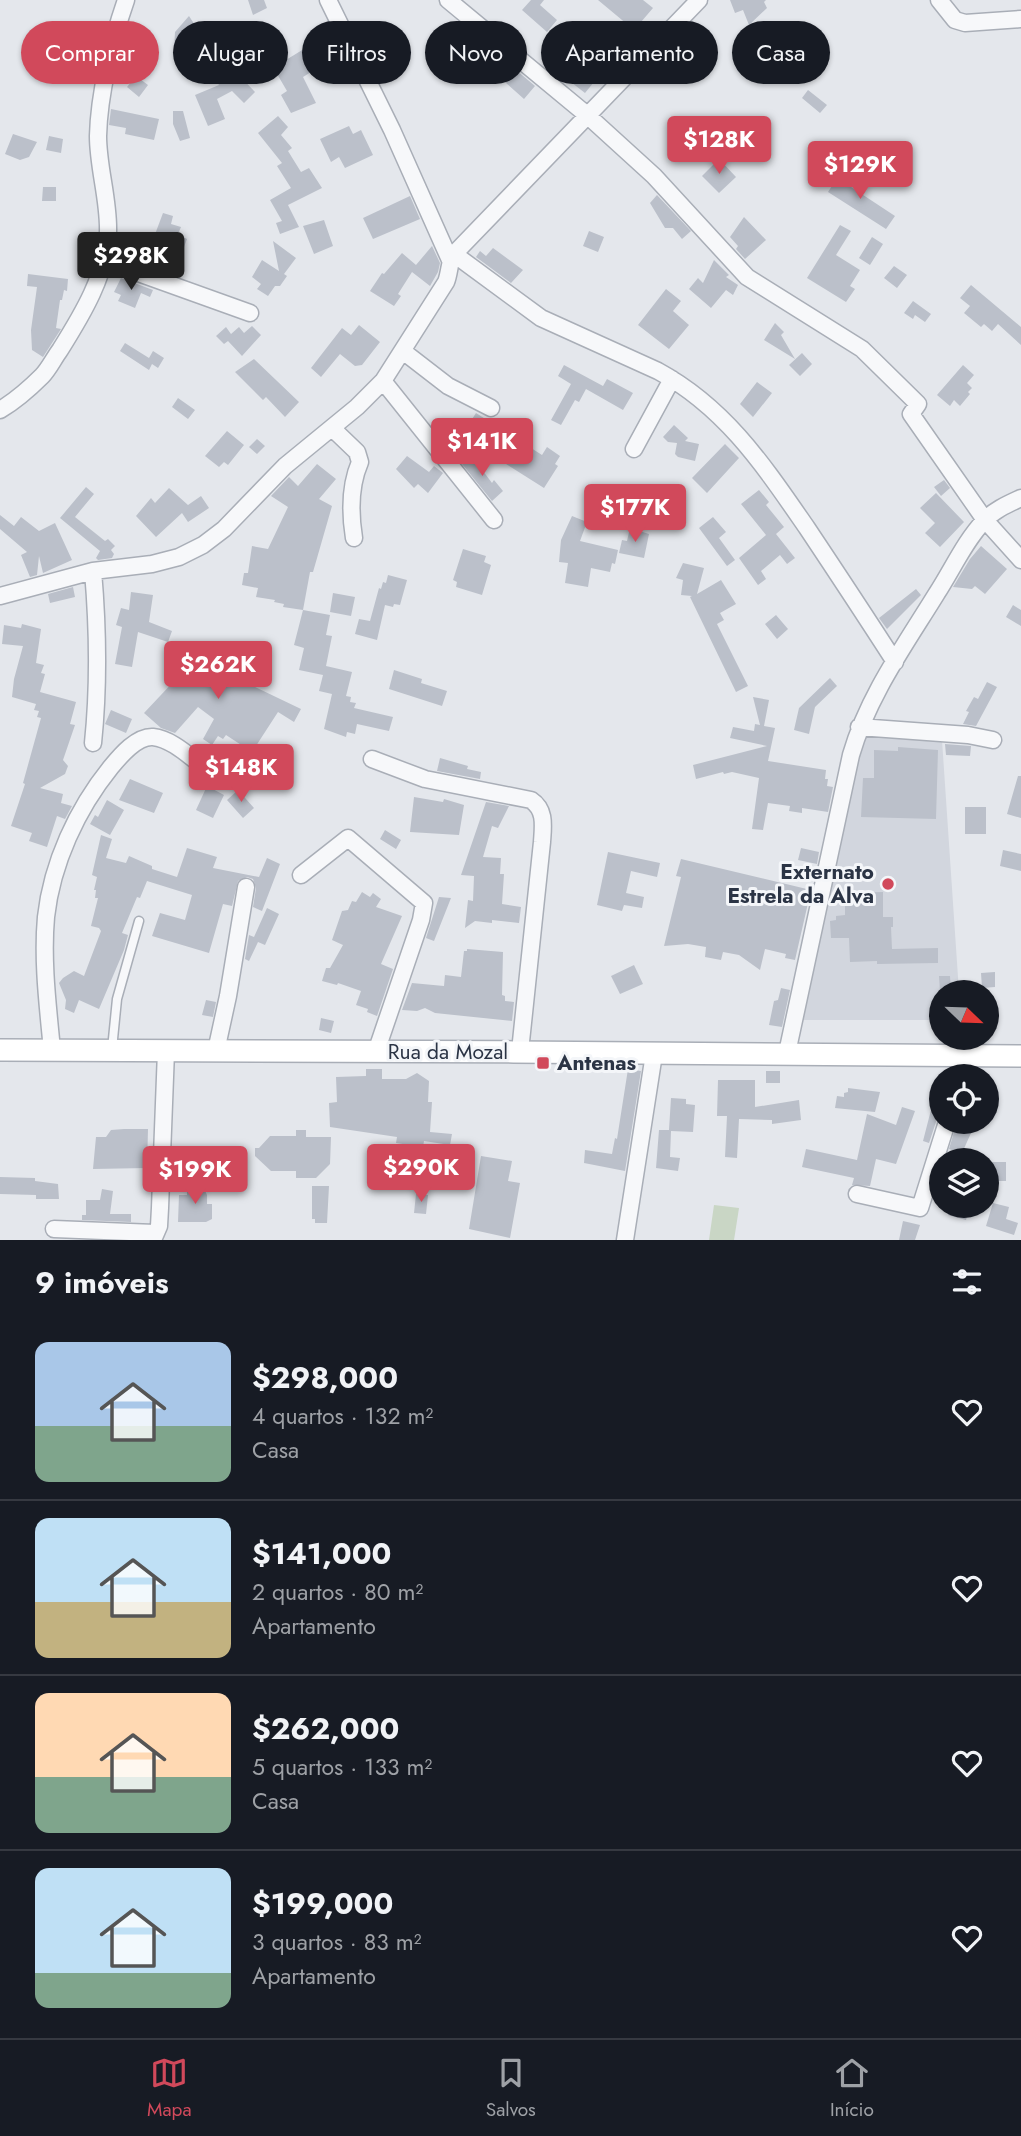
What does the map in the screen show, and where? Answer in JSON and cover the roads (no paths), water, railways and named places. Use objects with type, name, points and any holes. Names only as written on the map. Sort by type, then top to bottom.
[{"type":"main road","name":"Rua da Mozal","points":[[0,1050],[1021,1056]]},
{"type":"street","points":[[0,410],[44,374],[80,315],[105,261],[108,234],[107,199],[98,139],[100,113],[126,0]]},
{"type":"street","points":[[0,596],[93,571],[152,564],[203,545],[224,529],[285,466],[383,381],[404,352],[446,282],[452,257],[328,0]]},
{"type":"street","points":[[448,0],[587,115],[653,176],[747,277],[862,349],[918,404],[911,414],[985,520],[1021,560]]},
{"type":"street","points":[[452,257],[699,0]]},
{"type":"street","points":[[939,0],[956,20],[965,23],[1021,19]]},
{"type":"street","points":[[452,257],[541,318],[672,379],[715,411],[764,465],[895,662]]},
{"type":"street","points":[[105,261],[250,313]]},
{"type":"street","points":[[404,352],[448,386],[491,408]]},
{"type":"street","points":[[634,449],[672,379]]},
{"type":"street","points":[[383,381],[494,520]]},
{"type":"street","points":[[332,428],[358,453],[360,462],[355,473],[353,490],[354,538]]},
{"type":"street","points":[[787,1053],[859,727],[895,662],[970,540],[985,520],[1021,498]]},
{"type":"street","points":[[93,571],[98,631],[98,701],[93,743]]},
{"type":"street","points":[[859,727],[968,735],[993,740]]},
{"type":"street","points":[[52,1050],[46,974],[47,915],[51,887],[68,837],[79,815],[109,770],[141,739],[157,737],[167,741],[208,770]]},
{"type":"street","points":[[372,759],[425,779],[531,800],[541,811],[544,821],[520,1051]]},
{"type":"street","points":[[301,875],[348,838],[424,903],[421,920],[376,1052]]},
{"type":"street","points":[[216,1051],[246,887]]},
{"type":"street","points":[[54,1230],[158,1235],[166,1051]]},
{"type":"street","points":[[625,1240],[654,1054]]},
{"type":"street","points":[[963,1064],[965,1055]]},
{"type":"street","points":[[857,1194],[920,1208],[943,1134]]},
{"type":"lane","points":[[111,1049],[117,999],[139,921]]},
{"type":"place","name":"Externato Estrela da Alva","points":[[888,884]]},
{"type":"place","name":"Antenas","points":[[543,1063]]}]
